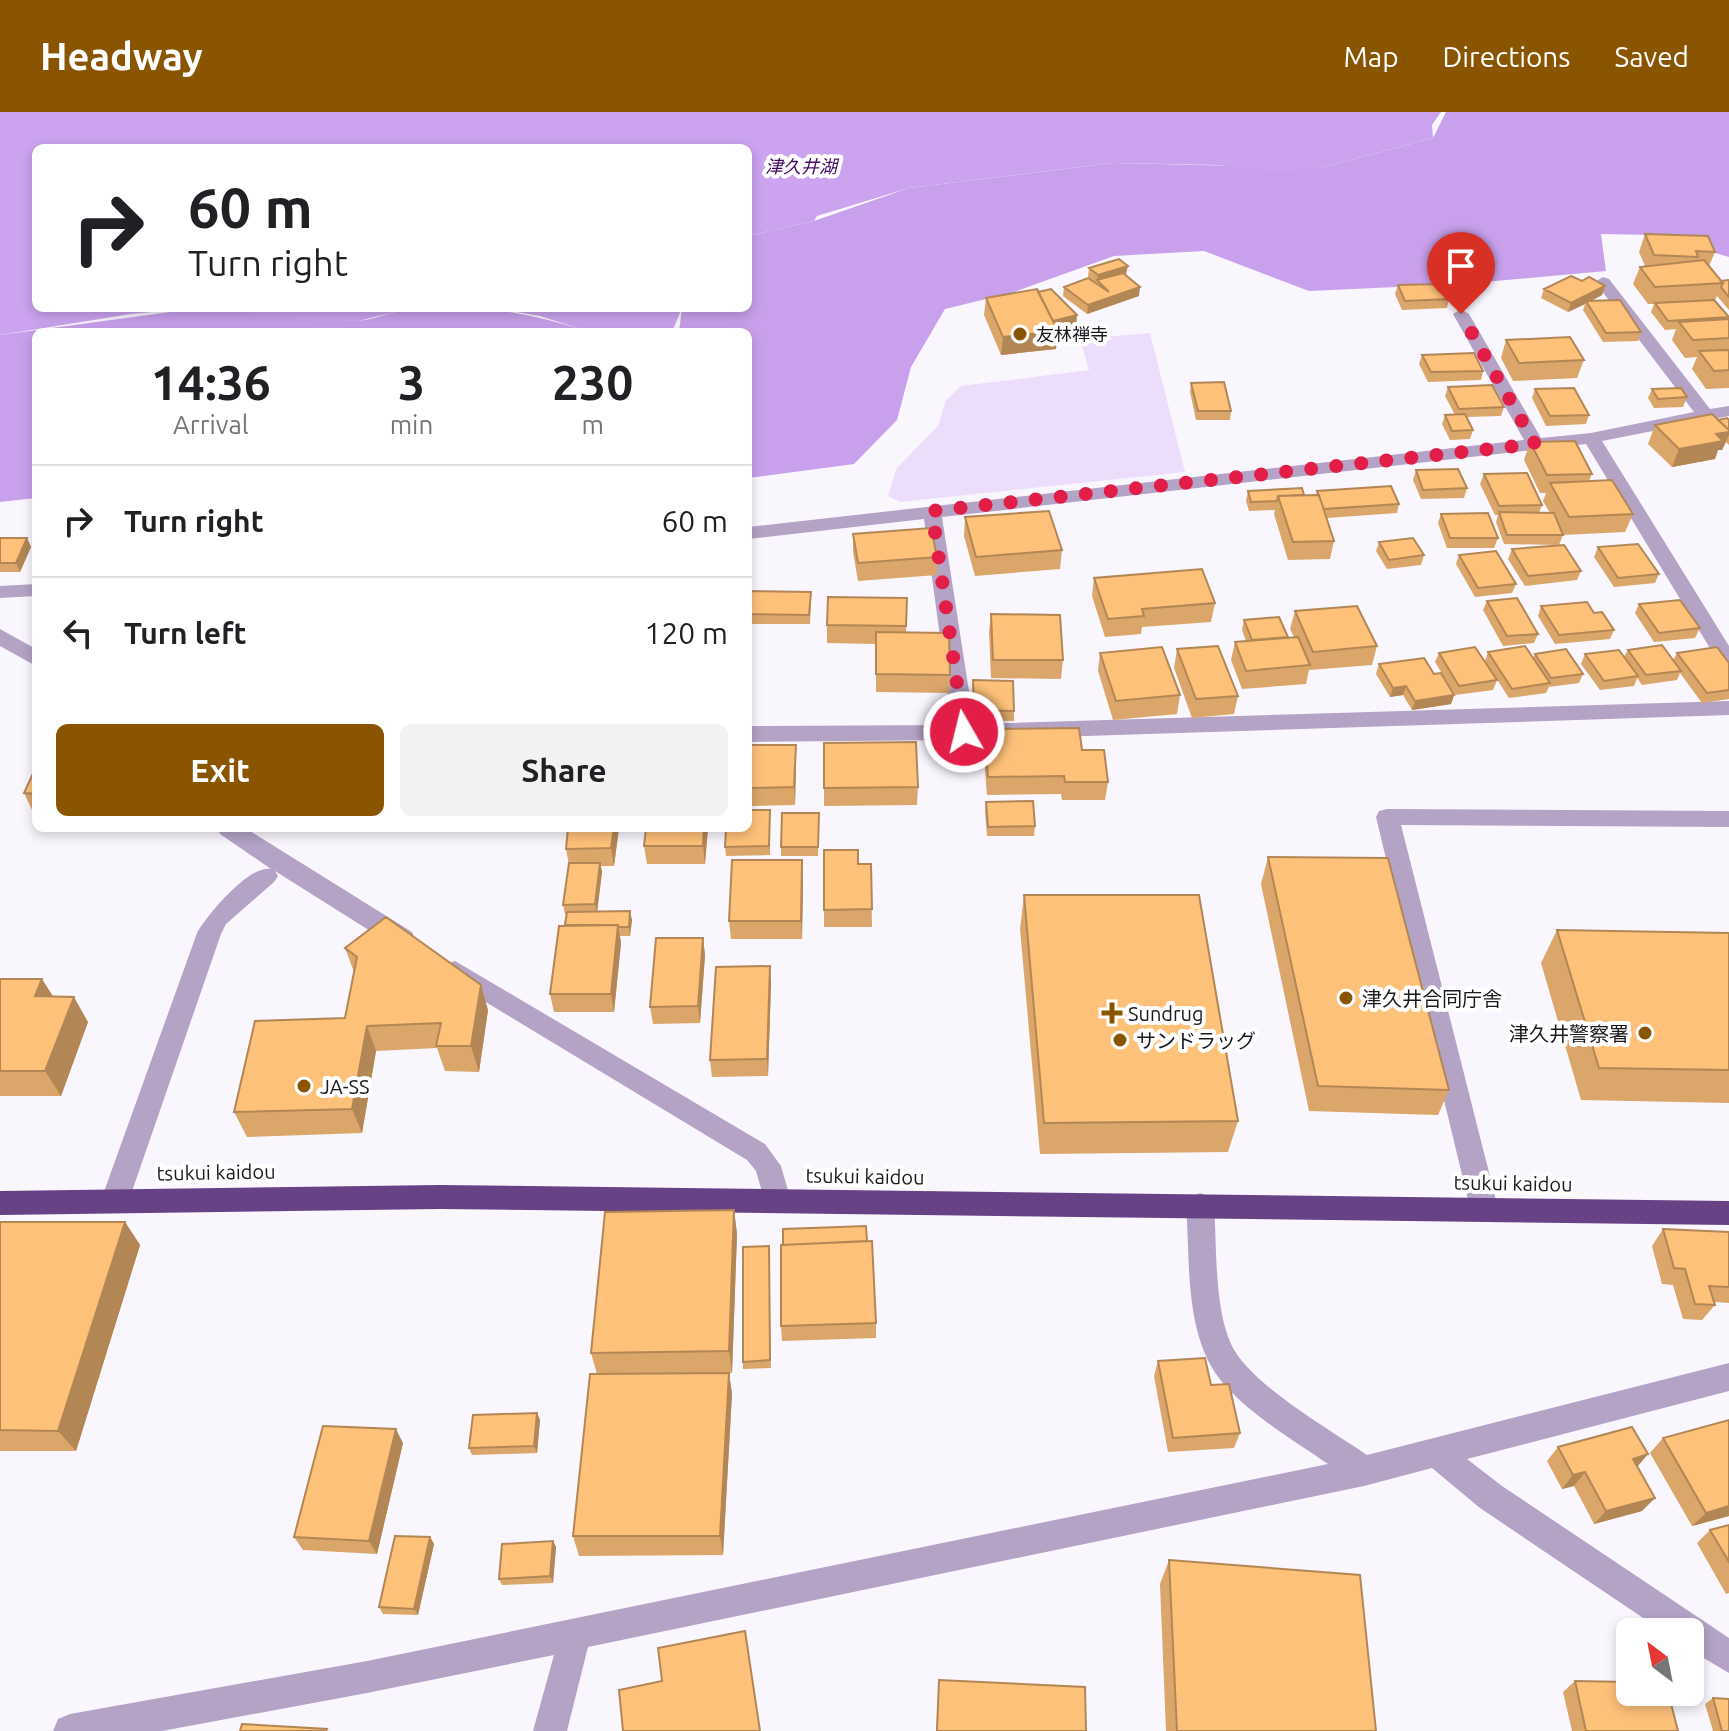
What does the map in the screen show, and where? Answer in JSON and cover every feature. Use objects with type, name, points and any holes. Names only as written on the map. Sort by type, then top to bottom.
[{"type":"highway","name":"tsukui kaidou","points":[[0,1203],[440,1197],[1729,1213]]},
{"type":"street","points":[[1603,282],[1705,415]]},
{"type":"street","points":[[1461,314],[1535,444]]},
{"type":"street","points":[[752,533],[1591,438],[1728,412]]},
{"type":"street","points":[[1591,438],[1729,663]]},
{"type":"street","points":[[932,511],[964,732]]},
{"type":"street","points":[[0,592],[32,590]]},
{"type":"street","points":[[0,636],[32,656]]},
{"type":"street","points":[[752,734],[964,732],[1729,708]]},
{"type":"street","points":[[1484,1208],[1387,817],[1729,819]]},
{"type":"street","points":[[234,832],[429,955],[756,1152],[768,1166],[777,1201]]},
{"type":"street","points":[[115,1200],[209,933],[218,918],[266,876]]},
{"type":"street","points":[[1200,1205],[1213,1334],[1220,1355],[1236,1377],[1364,1471]]},
{"type":"street","points":[[70,1731],[352,1680],[1364,1471],[1729,1377]]},
{"type":"street","points":[[1434,1451],[1491,1497],[1729,1657]]},
{"type":"street","points":[[550,1731],[575,1635]]},
{"type":"shaded area","points":[[1446,112],[1729,112],[1729,257],[1655,235],[1601,234],[1606,271],[1462,284],[1309,291],[1204,251],[1114,256],[1011,293],[945,309],[911,367],[897,420],[854,464],[752,477],[752,328],[680,328],[682,312],[752,312],[752,235],[814,221],[909,188],[1114,163],[1321,168],[1433,138]]},
{"type":"shaded area","points":[[170,312],[260,312],[354,321],[395,312],[507,312],[576,328],[52,328]]},
{"type":"shaded area","points":[[32,331],[32,498],[0,502],[0,335]]},
{"type":"shaded area","points":[[1150,333],[1185,472],[900,502],[888,496],[896,469],[938,426],[946,400],[961,386],[1089,370],[1080,339]]},
{"type":"water","name":"津久井湖","points":[[0,112],[1441,112],[1432,125],[1433,138],[1321,168],[1274,171],[1216,165],[1114,163],[909,188],[817,216],[814,221],[752,235],[752,144],[32,144],[32,312],[152,312],[0,335]]},
{"type":"water","points":[[244,312],[395,312],[358,321],[302,320]]},
{"type":"water","points":[[516,312],[680,312],[674,328],[578,328]]},
{"type":"building","points":[[1645,234],[1708,236],[1715,252],[1696,251],[1698,257],[1654,255]]},
{"type":"building","points":[[1119,259],[1128,266],[1098,275],[1089,268]]},
{"type":"building","points":[[1704,260],[1723,283],[1655,287],[1640,267]]},
{"type":"building","points":[[1123,273],[1140,287],[1088,305],[1064,287],[1088,278],[1109,292],[1097,280]]},
{"type":"building","points":[[1571,276],[1582,281],[1589,277],[1605,286],[1571,303],[1544,289]]},
{"type":"building","points":[[1729,280],[1729,297],[1721,287],[1721,281]]},
{"type":"building","points":[[1441,284],[1449,299],[1405,301],[1398,285]]},
{"type":"building","points":[[1037,289],[1058,331],[1003,337],[986,298]]},
{"type":"building","points":[[1051,289],[1077,315],[1053,321],[1038,292]]},
{"type":"building","points":[[1620,300],[1641,332],[1606,333],[1586,301]]},
{"type":"building","points":[[1714,300],[1729,317],[1668,321],[1655,303]]},
{"type":"building","points":[[1729,319],[1729,338],[1693,340],[1679,322]]},
{"type":"building","points":[[1570,337],[1584,360],[1519,363],[1506,340]]},
{"type":"building","points":[[1729,350],[1729,370],[1714,371],[1699,351]]},
{"type":"building","points":[[1474,353],[1483,371],[1431,372],[1422,355]]},
{"type":"building","points":[[1224,382],[1231,411],[1198,411],[1191,383]]},
{"type":"building","points":[[1492,385],[1504,407],[1459,409],[1448,387]]},
{"type":"building","points":[[1574,388],[1589,415],[1550,416],[1535,389]]},
{"type":"building","points":[[1681,388],[1687,397],[1658,399],[1652,389]]},
{"type":"building","points":[[1465,414],[1473,430],[1452,431],[1445,415]]},
{"type":"building","points":[[1712,414],[1729,430],[1716,434],[1723,441],[1679,449],[1655,425]]},
{"type":"building","points":[[1718,420],[1729,420],[1729,430]]},
{"type":"building","points":[[1575,441],[1592,474],[1547,475],[1530,442]]},
{"type":"building","points":[[1458,469],[1467,488],[1423,490],[1416,470]]},
{"type":"building","points":[[1527,473],[1542,505],[1499,506],[1484,474]]},
{"type":"building","points":[[1612,480],[1633,514],[1569,517],[1550,483]]},
{"type":"building","points":[[1391,486],[1399,504],[1324,509],[1317,491]]},
{"type":"building","points":[[1302,488],[1304,495],[1278,496],[1277,501],[1251,502],[1248,491]]},
{"type":"building","points":[[1319,495],[1334,541],[1293,542],[1278,496]]},
{"type":"building","points":[[1049,511],[1062,550],[976,557],[965,517]]},
{"type":"building","points":[[1499,512],[1554,513],[1563,535],[1507,535]]},
{"type":"building","points":[[1488,513],[1498,538],[1450,538],[1441,514]]},
{"type":"building","points":[[931,528],[937,557],[858,563],[853,534]]},
{"type":"building","points":[[0,538],[27,538],[16,563],[0,563]]},
{"type":"building","points":[[1413,538],[1424,555],[1389,560],[1379,542]]},
{"type":"building","points":[[1638,544],[1659,574],[1618,578],[1598,547]]},
{"type":"building","points":[[1564,545],[1581,571],[1528,576],[1512,549]]},
{"type":"building","points":[[1496,551],[1516,584],[1478,588],[1459,555]]},
{"type":"building","points":[[1202,569],[1215,603],[1142,609],[1144,616],[1108,619],[1094,578]]},
{"type":"building","points":[[752,591],[811,592],[809,615],[752,614]]},
{"type":"building","points":[[828,597],[907,598],[906,626],[827,625]]},
{"type":"building","points":[[1517,598],[1538,634],[1507,636],[1487,601]]},
{"type":"building","points":[[1680,600],[1700,628],[1659,633],[1639,604]]},
{"type":"building","points":[[1587,602],[1594,613],[1602,612],[1614,630],[1559,635],[1541,606]]},
{"type":"building","points":[[1357,606],[1377,646],[1313,652],[1295,611]]},
{"type":"building","points":[[991,614],[1060,615],[1063,660],[993,660]]},
{"type":"building","points":[[1279,617],[1288,637],[1252,640],[1244,620]]},
{"type":"building","points":[[876,632],[949,633],[950,675],[876,674]]},
{"type":"building","points":[[1298,637],[1310,665],[1246,671],[1235,642]]},
{"type":"building","points":[[1662,645],[1681,671],[1646,675],[1628,650]]},
{"type":"building","points":[[1218,646],[1238,696],[1196,699],[1177,649]]},
{"type":"building","points":[[1525,646],[1550,683],[1512,689],[1488,652]]},
{"type":"building","points":[[1162,647],[1180,695],[1116,701],[1100,653]]},
{"type":"building","points":[[1475,647],[1497,680],[1459,686],[1439,653]]},
{"type":"building","points":[[1717,647],[1729,663],[1729,690],[1707,693],[1677,653]]},
{"type":"building","points":[[1566,649],[1583,674],[1551,678],[1535,654]]},
{"type":"building","points":[[1619,650],[1638,676],[1604,681],[1585,654]]},
{"type":"building","points":[[1424,658],[1434,674],[1441,673],[1454,695],[1415,701],[1406,686],[1393,688],[1379,664]]},
{"type":"building","points":[[973,680],[1013,681],[1014,711],[974,710]]},
{"type":"building","points":[[1079,728],[1082,750],[1104,750],[1108,782],[1065,782],[1064,776],[988,777],[984,729]]},
{"type":"building","points":[[916,742],[918,787],[824,788],[824,743]]},
{"type":"building","points":[[752,745],[796,745],[794,787],[752,788]]},
{"type":"building","points":[[32,776],[32,794],[24,793]]},
{"type":"building","points":[[1033,801],[1035,826],[988,827],[986,802]]},
{"type":"building","points":[[752,810],[770,810],[769,846],[725,847],[726,832],[752,832]]},
{"type":"building","points":[[782,813],[819,813],[818,847],[781,847]]},
{"type":"building","points":[[568,832],[613,832],[611,848],[566,849]]},
{"type":"building","points":[[646,832],[704,832],[703,846],[644,846]]},
{"type":"building","points":[[824,850],[858,850],[858,864],[871,864],[872,909],[824,910]]},
{"type":"building","name":"津久井合同庁舎","points":[[1268,857],[1388,858],[1449,1090],[1318,1086]]},
{"type":"building","points":[[732,860],[802,860],[801,921],[729,921]]},
{"type":"building","points":[[569,863],[600,863],[595,904],[563,905]]},
{"type":"building","name":"サンドラッグ","points":[[1024,895],[1199,895],[1238,1121],[1044,1123]]},
{"type":"building","points":[[630,911],[629,927],[565,925],[567,912]]},
{"type":"building","points":[[386,917],[481,985],[471,1046],[436,1046],[441,1023],[367,1026],[352,1109],[234,1112],[255,1021],[345,1018],[357,957],[345,948]]},
{"type":"building","points":[[618,925],[611,994],[550,994],[559,926]]},
{"type":"building","name":"津久井警察署","points":[[1557,930],[1729,933],[1729,1070],[1599,1068]]},
{"type":"building","points":[[656,938],[703,938],[698,1006],[650,1007]]},
{"type":"building","points":[[770,966],[767,1059],[710,1060],[716,967]]},
{"type":"building","points":[[0,979],[42,979],[35,996],[74,997],[45,1071],[0,1071]]},
{"type":"building","points":[[734,1210],[729,1351],[591,1353],[605,1212]]},
{"type":"building","points":[[0,1222],[125,1222],[58,1431],[0,1430]]},
{"type":"building","points":[[866,1226],[867,1241],[783,1245],[783,1229]]},
{"type":"building","points":[[1663,1229],[1729,1232],[1729,1287],[1709,1286],[1715,1305],[1695,1304],[1685,1269],[1674,1268]]},
{"type":"building","points":[[872,1241],[876,1323],[781,1326],[781,1245]]},
{"type":"building","points":[[769,1246],[770,1360],[743,1362],[743,1247]]},
{"type":"building","points":[[1205,1358],[1211,1385],[1229,1384],[1240,1433],[1173,1438],[1158,1361]]},
{"type":"building","points":[[729,1373],[720,1536],[573,1536],[590,1374]]},
{"type":"building","points":[[537,1413],[534,1446],[469,1448],[473,1415]]},
{"type":"building","points":[[1729,1420],[1729,1506],[1706,1513],[1663,1438]]},
{"type":"building","points":[[323,1426],[396,1429],[369,1541],[294,1537]]},
{"type":"building","points":[[1632,1427],[1648,1454],[1633,1459],[1655,1498],[1606,1511],[1585,1472],[1573,1475],[1558,1447]]},
{"type":"building","points":[[1729,1525],[1729,1562],[1710,1530]]},
{"type":"building","points":[[395,1536],[430,1537],[414,1609],[379,1607]]},
{"type":"building","points":[[553,1541],[550,1576],[499,1579],[502,1544]]},
{"type":"building","points":[[1169,1560],[1360,1575],[1376,1731],[1177,1731]]},
{"type":"building","points":[[745,1631],[760,1731],[623,1731],[619,1690],[662,1681],[658,1648]]},
{"type":"building","points":[[939,1680],[1085,1687],[1086,1731],[937,1731]]},
{"type":"building","points":[[1575,1681],[1616,1682],[1616,1706],[1672,1706],[1678,1731],[1586,1731]]},
{"type":"building","points":[[1713,1698],[1729,1699],[1729,1731],[1722,1731]]},
{"type":"building","points":[[242,1724],[327,1729],[240,1731]]},
{"type":"place","name":"友林禅寺","points":[[1020,334]]},
{"type":"place","name":"津久井合同庁舎","points":[[1346,998]]},
{"type":"place","name":"Sundrug","points":[[1112,1013]]},
{"type":"place","name":"津久井警察署","points":[[1645,1033]]},
{"type":"place","name":"サンドラッグ","points":[[1120,1040]]},
{"type":"place","name":"JA-SS","points":[[304,1086]]},
{"type":"route","points":[[964,732],[932,511],[1535,444],[1461,314]]}]
